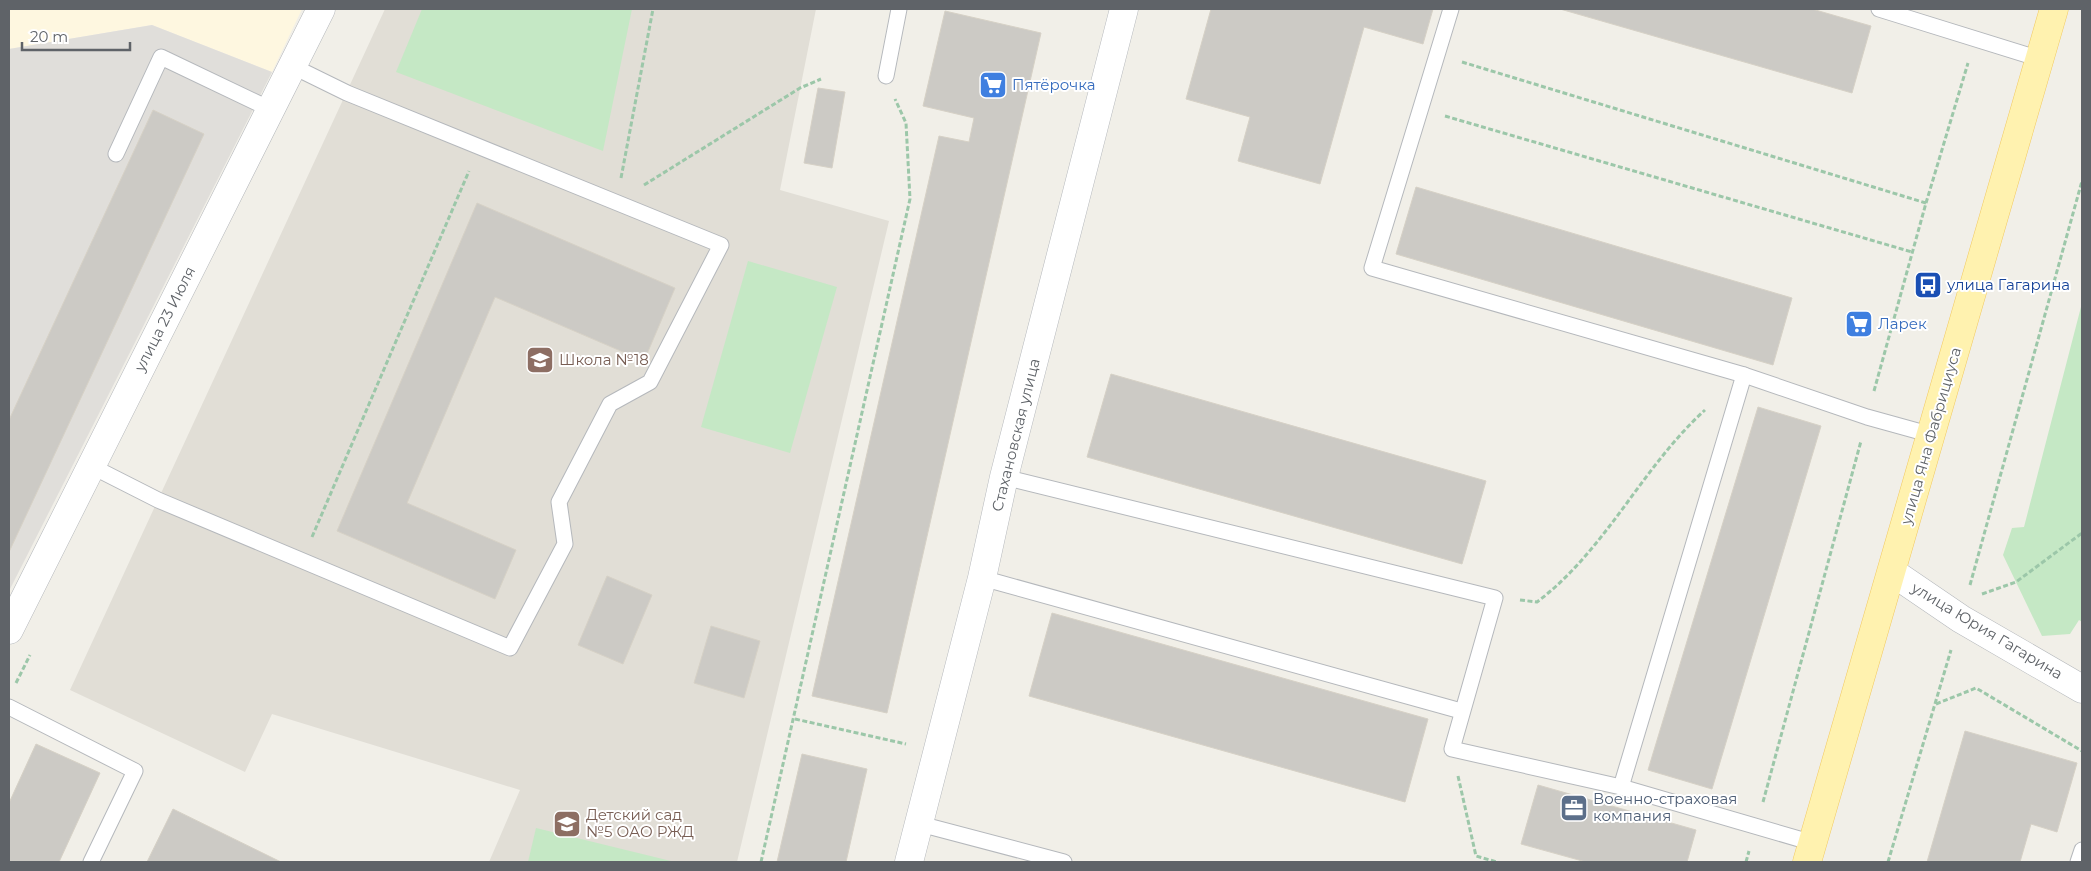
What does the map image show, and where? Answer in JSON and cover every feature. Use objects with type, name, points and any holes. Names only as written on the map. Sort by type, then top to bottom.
[{"type":"main road","name":"улица Яна Фабрициуса","points":[[1810,853],[2054,9]]},
{"type":"street","name":"улица 23 Июля","points":[[9,630],[320,9]]},
{"type":"street","name":"Стахановская улица","points":[[909,862],[920,824],[936,750],[982,578],[1004,477],[1124,9]]},
{"type":"street","name":"улица Юрия Гагарина","points":[[1892,572],[1963,610],[2082,689]]},
{"type":"lane","points":[[886,76],[899,9]]},
{"type":"lane","points":[[1451,9],[1372,268],[1744,375],[1868,417],[1932,435]]},
{"type":"lane","points":[[1879,9],[2040,58]]},
{"type":"lane","points":[[116,154],[161,57],[270,108]]},
{"type":"lane","points":[[91,466],[158,500],[510,648],[565,544],[558,502],[610,404],[650,382],[721,245],[346,93],[292,66]]},
{"type":"lane","points":[[1621,787],[1744,375]]},
{"type":"lane","points":[[1004,477],[1495,598],[1461,711],[1452,749],[1621,787],[1810,853]]},
{"type":"lane","points":[[982,578],[1461,711]]},
{"type":"lane","points":[[9,707],[135,771],[91,862]]},
{"type":"lane","points":[[920,824],[1064,862]]},
{"type":"lane","points":[[2078,862],[2082,850]]},
{"type":"path","points":[[616,203],[653,9]]},
{"type":"path","points":[[1438,54],[1926,203]]},
{"type":"path","points":[[762,862],[910,199],[906,123],[886,76]]},
{"type":"path","points":[[616,203],[800,88],[821,79]]},
{"type":"path","points":[[1421,109],[1912,252]]},
{"type":"path","points":[[302,561],[480,147]]},
{"type":"path","points":[[1888,862],[1963,610],[2082,181]]},
{"type":"path","points":[[1495,598],[1537,602],[1558,587],[1620,516],[1681,431],[1744,375]]},
{"type":"path","points":[[1963,610],[2016,582],[2082,533]]},
{"type":"path","points":[[1935,704],[1976,688],[2082,751]]},
{"type":"path","points":[[795,719],[936,750]]},
{"type":"path","points":[[1452,749],[1476,856],[1498,862]]},
{"type":"shaded area","points":[[9,9],[302,9],[272,72],[152,25],[9,49]]},
{"type":"shaded area","name":"Школа №18","points":[[385,9],[816,9],[780,190],[889,221],[737,862],[489,862],[520,790],[272,714],[245,772],[70,690]]},
{"type":"shaded area","points":[[152,25],[272,72],[9,591],[9,49]]},
{"type":"green space","points":[[422,9],[632,9],[603,151],[396,72]]},
{"type":"green space","points":[[748,261],[837,287],[790,453],[701,427]]},
{"type":"green space","points":[[2082,303],[2082,622],[2079,620],[2070,634],[2042,636],[2003,555],[2012,528],[2024,527]]},
{"type":"green space","points":[[536,828],[675,862],[528,862]]},
{"type":"building","points":[[1211,9],[1433,9],[1423,44],[1364,27],[1320,184],[1238,161],[1250,117],[1186,99]]},
{"type":"building","points":[[1560,9],[1812,9],[1871,26],[1852,93]]},
{"type":"building","points":[[945,11],[1041,33],[887,713],[812,696],[939,136],[969,142],[974,118],[923,106]]},
{"type":"building","points":[[818,88],[845,92],[832,168],[804,163]]},
{"type":"building","points":[[153,110],[204,134],[9,552],[9,420]]},
{"type":"building","points":[[1416,187],[1792,298],[1773,365],[1396,254]]},
{"type":"building","points":[[477,203],[675,288],[644,361],[495,297],[407,503],[516,550],[495,599],[337,531]]},
{"type":"building","points":[[1111,374],[1486,481],[1462,564],[1087,457]]},
{"type":"building","points":[[1758,407],[1821,426],[1712,789],[1648,770]]},
{"type":"building","points":[[607,576],[652,595],[623,664],[578,645]]},
{"type":"building","points":[[1052,613],[1428,719],[1405,802],[1029,696]]},
{"type":"building","points":[[711,626],[760,641],[744,698],[694,683]]},
{"type":"building","points":[[1965,731],[2077,763],[2057,832],[2031,824],[2020,862],[1927,862]]},
{"type":"building","points":[[36,744],[100,773],[59,862],[9,862],[9,803]]},
{"type":"building","points":[[802,754],[867,769],[846,862],[777,862]]},
{"type":"building","name":"Военно-страховая компания","points":[[1538,785],[1696,830],[1687,862],[1586,862],[1521,844]]},
{"type":"building","points":[[173,809],[281,862],[147,862]]},
{"type":"place","name":"Пятёрочка","points":[[993,85]]},
{"type":"place","name":"улица Гагарина","points":[[1928,285]]},
{"type":"place","name":"Ларек","points":[[1859,324]]},
{"type":"place","name":"Школа №18","points":[[540,360]]},
{"type":"place","name":"Военно-страховая компания","points":[[1574,808]]},
{"type":"place","name":"Детский сад №5 ОАО РЖД","points":[[567,824]]}]
